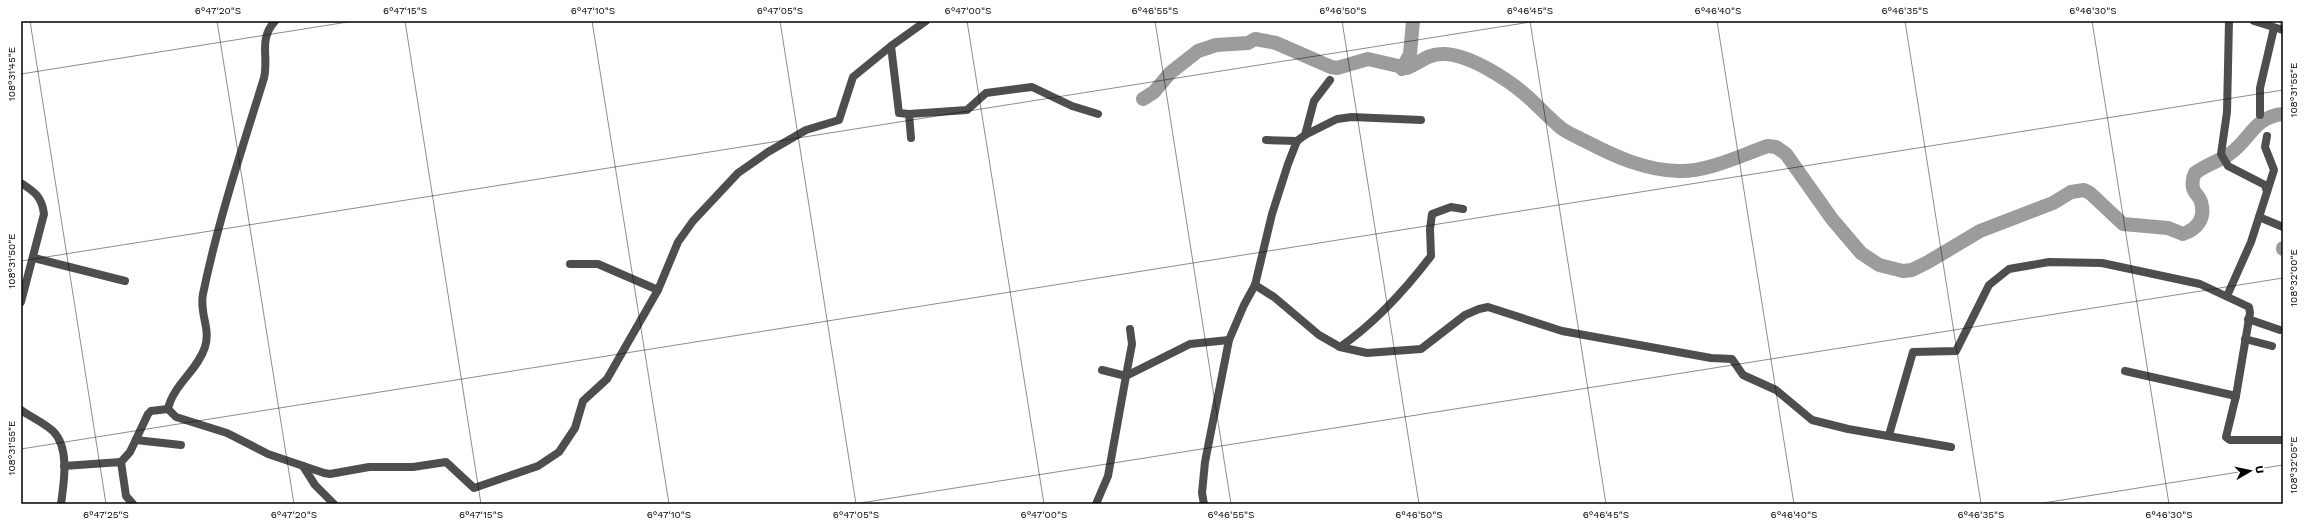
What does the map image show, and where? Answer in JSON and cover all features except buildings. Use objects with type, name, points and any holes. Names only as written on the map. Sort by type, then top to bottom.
[{"type":"street","points":[[168,409],[171,398],[202,354],[206,343],[208,333],[201,306],[203,295],[218,230],[264,78],[267,60],[266,33],[274,21]]},
{"type":"street","points":[[168,409],[176,416],[227,433],[268,454],[330,474],[369,467],[413,466],[446,462],[474,488],[546,461],[560,452],[570,439],[578,422],[584,401],[589,394],[604,384],[658,290],[678,242],[693,221],[738,174],[768,152],[806,130],[836,122],[841,116],[853,77],[891,46],[926,21]]},
{"type":"street","points":[[2229,21],[2227,112],[2223,158],[2236,170],[2265,185],[2268,192]]},
{"type":"street","points":[[2254,21],[2283,30]]},
{"type":"street","points":[[2260,115],[2261,82],[2274,28]]},
{"type":"street","points":[[891,46],[898,111],[909,114],[967,110],[986,93],[1032,87],[1072,106],[1098,114]]},
{"type":"street","points":[[1305,135],[1314,101],[1330,80]]},
{"type":"street","points":[[909,114],[911,138]]},
{"type":"street","points":[[1204,504],[1202,493],[1205,462],[1229,340],[1244,305],[1255,285],[1272,214],[1297,141],[1305,135],[1337,119],[1352,117],[1421,120]]},
{"type":"street","points":[[2227,296],[2251,242],[2274,170],[2265,147],[2267,136]]},
{"type":"street","points":[[1266,140],[1297,141]]},
{"type":"street","points":[[21,183],[38,194],[44,207],[44,214],[34,258],[21,302]]},
{"type":"street","points":[[1340,347],[1355,337],[1385,310],[1431,256],[1430,229],[1432,214],[1451,207],[1463,209]]},
{"type":"street","points":[[2259,217],[2283,227]]},
{"type":"street","points":[[34,258],[126,281]]},
{"type":"street","points":[[1889,435],[1913,352],[1956,351],[1989,285],[2009,269],[2049,262],[2102,262],[2200,284],[2248,307],[2250,310],[2236,396],[2226,434],[2228,439],[2283,440]]},
{"type":"street","points":[[570,264],[598,264],[658,290]]},
{"type":"street","points":[[1255,285],[1274,297],[1319,335],[1340,347],[1367,353],[1421,349],[1466,315],[1488,307],[1562,331],[1711,358],[1728,358],[1736,362],[1743,375],[1776,390],[1812,420],[1848,429],[1951,447]]},
{"type":"street","points":[[2248,318],[2280,330]]},
{"type":"street","points":[[1096,504],[1108,476],[1132,344],[1130,329]]},
{"type":"street","points":[[2245,339],[2272,346]]},
{"type":"street","points":[[1102,370],[1126,376],[1190,344],[1229,340]]},
{"type":"street","points":[[2125,371],[2236,396]]},
{"type":"street","points":[[133,504],[126,496],[122,462],[136,440],[148,414],[168,409]]},
{"type":"street","points":[[21,410],[52,430],[56,436],[62,451],[64,466],[62,504]]},
{"type":"street","points":[[136,440],[181,445]]},
{"type":"street","points":[[64,466],[122,462]]},
{"type":"street","points":[[303,466],[315,484],[334,504]]},
{"type":"waterway","points":[[1402,69],[1410,54],[1413,21]]},
{"type":"waterway","points":[[1143,99],[1154,92],[1170,73],[1198,51],[1216,45],[1248,43],[1255,39],[1276,43],[1331,67],[1337,68],[1368,59],[1407,68],[1432,55],[1452,55],[1476,63],[1510,83],[1520,90],[1567,132],[1631,162],[1666,170],[1689,171],[1713,166],[1768,146],[1776,147],[1786,154],[1832,219],[1861,253],[1879,265],[1903,271],[1912,270],[1928,262],[1980,231],[2053,203],[2071,192],[2084,190],[2090,193],[2123,224],[2168,228],[2183,234],[2188,232],[2199,222],[2202,213],[2200,200],[2193,188],[2195,173],[2228,155],[2242,143],[2252,130],[2265,120],[2273,116],[2283,114]]}]
